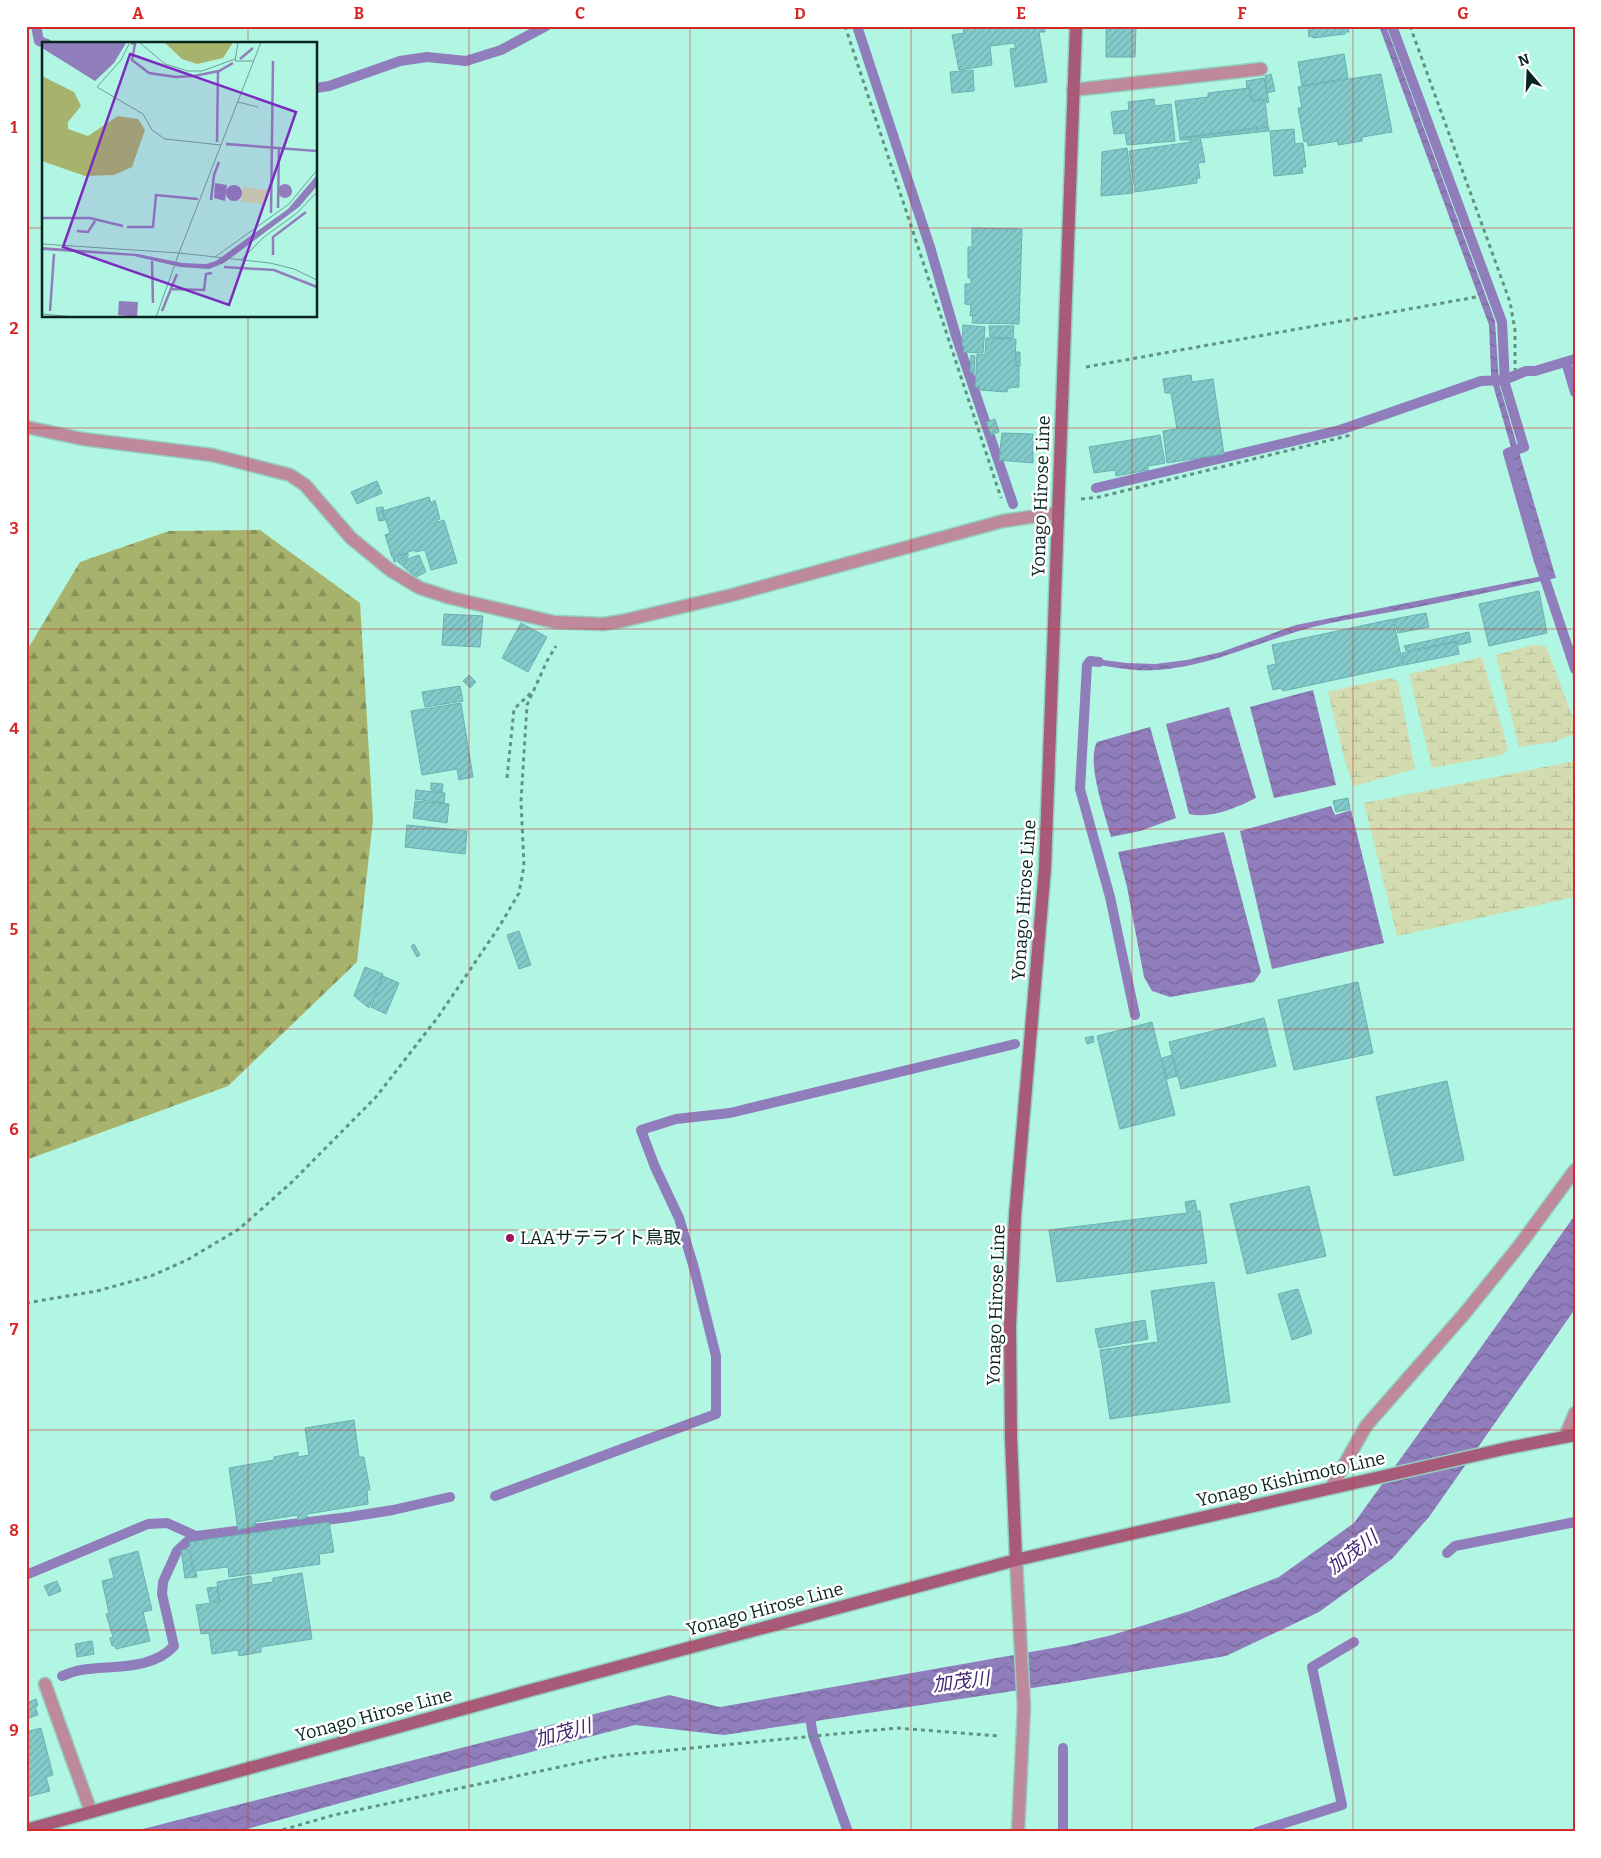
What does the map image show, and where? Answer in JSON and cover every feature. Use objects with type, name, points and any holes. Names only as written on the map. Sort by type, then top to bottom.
[{"type":"main road","name":"Yonago Hirose Line","points":[[26,1830],[547,1686],[1016,1560],[1011,1438],[1010,1326],[1015,1216],[1045,868],[1076,26]]},
{"type":"main road","name":"Yonago Kishimoto Line","points":[[1016,1560],[1508,1448],[1570,1436]]},
{"type":"street","points":[[1074,90],[1261,69]]},
{"type":"street","points":[[26,427],[83,439],[212,455],[269,468],[290,475],[305,485],[351,538],[390,570],[420,588],[451,598],[545,620],[571,623],[603,624],[622,621],[732,595],[1058,507]]},
{"type":"street","points":[[1331,1488],[1366,1426],[1465,1313],[1519,1246],[1575,1170]]},
{"type":"street","points":[[1570,1436],[1575,1413]]},
{"type":"street","points":[[1016,1560],[1024,1707],[1018,1832]]},
{"type":"street","points":[[45,1684],[91,1812]]},
{"type":"path","points":[[845,26],[1004,505]]},
{"type":"path","points":[[1410,26],[1510,302],[1515,330],[1516,370]]},
{"type":"path","points":[[1063,370],[1106,365],[1476,297]]},
{"type":"path","points":[[1058,507],[1350,435]]},
{"type":"path","points":[[26,1303],[98,1291],[151,1276],[187,1260],[239,1229],[292,1182],[376,1098],[438,1017],[499,927],[519,893],[524,866],[521,801],[527,705],[546,661],[571,623]]},
{"type":"path","points":[[507,778],[514,709],[534,690]]},
{"type":"path","points":[[275,1832],[334,1816],[611,1756],[897,1728],[1024,1738]]},
{"type":"green space","points":[[260,530],[360,603],[373,820],[357,962],[228,1086],[26,1160],[26,652],[80,562],[169,531]]},
{"type":"green space","points":[[1532,645],[1546,646],[1575,723],[1575,734],[1554,742],[1519,747],[1496,655]]},
{"type":"green space","points":[[1482,657],[1508,749],[1502,755],[1432,768],[1409,674]]},
{"type":"green space","points":[[1389,678],[1398,681],[1415,769],[1354,786],[1344,758],[1328,692]]},
{"type":"green space","points":[[1575,761],[1575,897],[1397,936],[1364,803]]},
{"type":"water","points":[[1379,26],[1386,26],[1495,321],[1499,384],[1556,578],[1326,624],[1220,657],[1177,668],[1138,670],[1087,663],[1087,658],[1155,664],[1187,660],[1221,652],[1296,625],[1548,575],[1493,385],[1489,325]]},
{"type":"water","points":[[1313,690],[1336,785],[1274,798],[1250,707]]},
{"type":"water","points":[[1229,707],[1256,798],[1232,809],[1215,814],[1189,814],[1166,724]]},
{"type":"water","points":[[1150,727],[1176,818],[1140,831],[1111,837],[1095,775],[1094,751],[1097,742]]},
{"type":"water","points":[[1331,806],[1335,815],[1351,810],[1384,943],[1272,969],[1240,831]]},
{"type":"water","points":[[1224,832],[1261,972],[1254,982],[1170,997],[1152,991],[1144,977],[1127,887],[1118,852]]},
{"type":"water","name":"加茂川","points":[[1575,1215],[1575,1309],[1429,1517],[1392,1559],[1319,1612],[1226,1656],[1065,1683],[724,1735],[635,1725],[438,1776],[236,1832],[131,1832],[669,1695],[720,1707],[1070,1645],[1112,1635],[1190,1611],[1279,1577],[1354,1523]]},
{"type":"building","points":[[963,26],[1044,26],[1045,32],[1039,32],[1047,82],[1015,87],[1010,49],[1016,48],[1014,43],[990,46],[992,65],[959,70],[952,35],[964,33]]},
{"type":"building","points":[[1106,26],[1136,26],[1135,57],[1106,57]]},
{"type":"building","points":[[1308,26],[1348,26],[1349,32],[1313,38],[1313,36],[1309,37]]},
{"type":"building","points":[[1344,54],[1348,78],[1302,86],[1298,62]]},
{"type":"building","points":[[973,70],[974,91],[952,93],[950,72]]},
{"type":"building","points":[[1271,74],[1275,91],[1267,93],[1265,76]]},
{"type":"building","points":[[1381,74],[1392,132],[1362,137],[1362,141],[1338,145],[1338,141],[1308,146],[1307,141],[1304,142],[1298,108],[1302,108],[1298,87]]},
{"type":"building","points":[[1264,78],[1269,102],[1267,103],[1266,99],[1252,100],[1250,88],[1247,88],[1246,81]]},
{"type":"building","points":[[1249,88],[1251,101],[1265,100],[1268,126],[1180,138],[1175,101],[1208,97],[1208,93]]},
{"type":"building","points":[[1154,99],[1155,106],[1171,104],[1175,141],[1127,145],[1125,133],[1114,134],[1111,112],[1129,110],[1128,102]]},
{"type":"building","points":[[1269,127],[1269,131],[1202,138],[1201,136]]},
{"type":"building","points":[[1294,129],[1295,144],[1303,143],[1306,167],[1302,167],[1303,173],[1274,176],[1270,131]]},
{"type":"building","points":[[1200,136],[1205,162],[1198,163],[1200,178],[1197,178],[1197,183],[1135,192],[1129,151],[1191,142],[1191,137]]},
{"type":"building","points":[[1190,137],[1190,140],[1180,140],[1180,138]]},
{"type":"building","points":[[1127,148],[1133,193],[1101,196],[1102,152]]},
{"type":"building","points":[[972,228],[1022,229],[1019,324],[972,323],[973,315],[970,316],[971,305],[965,304],[965,284],[971,284],[971,278],[968,278],[968,247],[972,247]]},
{"type":"building","points":[[963,325],[985,327],[983,353],[963,352]]},
{"type":"building","points":[[989,326],[1014,326],[1013,338],[990,337]]},
{"type":"building","points":[[986,338],[1016,339],[1015,366],[1019,366],[1019,387],[1008,388],[1007,392],[980,390],[980,387],[975,387],[977,354],[985,355]]},
{"type":"building","points":[[1016,352],[1020,352],[1020,366],[1016,365]]},
{"type":"building","points":[[971,355],[975,356],[974,373],[970,372]]},
{"type":"building","points":[[1191,375],[1192,382],[1213,379],[1224,454],[1167,463],[1163,431],[1177,429],[1171,393],[1165,393],[1163,379]]},
{"type":"building","points":[[995,419],[999,432],[991,435],[986,422]]},
{"type":"building","points":[[1002,433],[1033,434],[1033,463],[999,460]]},
{"type":"building","points":[[1160,435],[1165,463],[1148,466],[1148,470],[1116,476],[1115,470],[1094,473],[1089,447]]},
{"type":"building","points":[[377,481],[382,493],[357,504],[351,492]]},
{"type":"building","points":[[429,497],[431,503],[435,500],[440,519],[437,520],[438,522],[444,520],[457,563],[431,570],[425,550],[415,552],[415,550],[392,557],[385,535],[390,533],[383,511]]},
{"type":"building","points":[[383,507],[385,520],[379,521],[376,508]]},
{"type":"building","points":[[408,553],[408,557],[394,562],[393,558]]},
{"type":"building","points":[[419,555],[426,572],[416,577],[398,562]]},
{"type":"building","points":[[1539,591],[1547,633],[1489,646],[1479,604]]},
{"type":"building","points":[[1426,613],[1429,627],[1398,633],[1394,619]]},
{"type":"building","points":[[444,614],[483,616],[480,647],[442,645]]},
{"type":"building","points":[[1393,619],[1403,665],[1283,691],[1281,688],[1273,690],[1267,666],[1276,664],[1272,645]]},
{"type":"building","points":[[521,623],[547,637],[528,672],[502,658]]},
{"type":"building","points":[[1469,632],[1471,642],[1459,645],[1458,641],[1406,651],[1404,646]]},
{"type":"building","points":[[1457,642],[1459,654],[1404,665],[1402,653]]},
{"type":"building","points":[[469,675],[476,682],[470,688],[463,681]]},
{"type":"building","points":[[460,686],[463,701],[425,707],[422,692]]},
{"type":"building","points":[[461,703],[473,777],[459,780],[457,769],[422,775],[411,711]]},
{"type":"building","points":[[431,783],[443,784],[442,792],[431,790]]},
{"type":"building","points":[[416,790],[445,793],[444,803],[415,799]]},
{"type":"building","points":[[1348,798],[1350,809],[1336,812],[1333,801]]},
{"type":"building","points":[[415,801],[449,804],[447,823],[413,818]]},
{"type":"building","points":[[407,825],[467,831],[465,854],[405,847]]},
{"type":"building","points":[[519,931],[531,965],[519,969],[507,935]]},
{"type":"building","points":[[414,944],[420,955],[417,957],[411,946]]},
{"type":"building","points":[[365,967],[383,974],[369,1008],[354,996]]},
{"type":"building","points":[[383,976],[399,983],[386,1014],[371,1007]]},
{"type":"building","points":[[1358,982],[1373,1053],[1294,1070],[1278,1000]]},
{"type":"building","points":[[1264,1018],[1276,1066],[1181,1089],[1169,1042]]},
{"type":"building","points":[[1152,1022],[1175,1115],[1120,1129],[1097,1036]]},
{"type":"building","points":[[1093,1036],[1094,1042],[1087,1044],[1085,1038]]},
{"type":"building","points":[[1172,1055],[1177,1076],[1167,1079],[1162,1058]]},
{"type":"building","points":[[1447,1081],[1464,1160],[1394,1176],[1376,1097]]},
{"type":"building","points":[[1309,1186],[1326,1256],[1247,1274],[1230,1204]]},
{"type":"building","points":[[1195,1200],[1197,1211],[1200,1211],[1207,1263],[1057,1282],[1049,1230],[1187,1213],[1185,1202]]},
{"type":"building","points":[[1214,1282],[1230,1402],[1110,1419],[1100,1350],[1158,1342],[1151,1291]]},
{"type":"building","points":[[1298,1289],[1312,1333],[1292,1340],[1278,1294]]},
{"type":"building","points":[[1145,1320],[1148,1339],[1099,1348],[1095,1329]]},
{"type":"building","points":[[354,1420],[359,1457],[364,1457],[370,1490],[367,1490],[368,1504],[307,1514],[307,1518],[298,1520],[297,1515],[255,1522],[255,1526],[238,1530],[229,1468],[274,1460],[274,1457],[298,1452],[298,1457],[309,1455],[305,1428]]},
{"type":"building","points":[[329,1522],[334,1552],[319,1554],[320,1564],[229,1577],[228,1567],[194,1571],[189,1542]]},
{"type":"building","points":[[189,1549],[193,1572],[196,1572],[197,1577],[185,1578],[181,1550]]},
{"type":"building","points":[[138,1551],[152,1610],[143,1612],[150,1641],[116,1649],[115,1646],[112,1646],[110,1638],[113,1637],[106,1614],[109,1613],[102,1581],[114,1578],[109,1559]]},
{"type":"building","points":[[302,1573],[312,1639],[261,1647],[261,1652],[239,1656],[238,1650],[212,1654],[209,1633],[201,1634],[196,1605],[220,1602],[217,1582],[251,1576],[252,1585],[273,1582],[273,1578]]},
{"type":"building","points":[[57,1581],[61,1591],[49,1596],[44,1586]]},
{"type":"building","points":[[217,1587],[219,1601],[210,1602],[207,1588]]},
{"type":"building","points":[[92,1641],[94,1654],[77,1657],[75,1644]]},
{"type":"building","points":[[36,1699],[38,1706],[35,1706],[38,1715],[26,1719],[26,1703]]},
{"type":"building","points":[[41,1728],[53,1775],[46,1777],[50,1791],[26,1797],[26,1732]]},
{"type":"waterway","points":[[36,26],[39,41],[42,42]]},
{"type":"waterway","points":[[318,88],[329,86],[400,61],[427,57],[466,61],[501,50],[546,26]]},
{"type":"waterway","points":[[857,26],[930,247],[956,336],[1013,504]]},
{"type":"waterway","points":[[1392,26],[1502,322],[1505,384],[1524,447],[1508,453],[1538,558],[1575,669]]},
{"type":"waterway","points":[[1096,488],[1340,430],[1481,381],[1504,380],[1526,371],[1535,371],[1575,359]]},
{"type":"waterway","points":[[1566,362],[1575,392]]},
{"type":"waterway","points":[[1099,662],[1090,661],[1087,665],[1080,789],[1110,897],[1135,1015]]},
{"type":"waterway","points":[[495,1496],[716,1414],[716,1356],[694,1268],[679,1218],[655,1167],[641,1130],[676,1119],[730,1113],[1015,1044]]},
{"type":"waterway","points":[[26,1575],[148,1524],[167,1523],[196,1536],[349,1517],[393,1510],[450,1497]]},
{"type":"waterway","points":[[1447,1553],[1455,1546],[1575,1522]]},
{"type":"waterway","points":[[62,1676],[81,1670],[130,1665],[154,1660],[174,1646],[162,1594],[163,1582],[177,1551],[196,1536]]},
{"type":"waterway","points":[[1257,1832],[1342,1805],[1312,1667],[1354,1642]]},
{"type":"waterway","points":[[809,1712],[813,1735],[848,1832]]},
{"type":"waterway","points":[[1063,1748],[1063,1832]]},
{"type":"place","name":"LAAサテライト鳥取","points":[[510,1238]]}]
